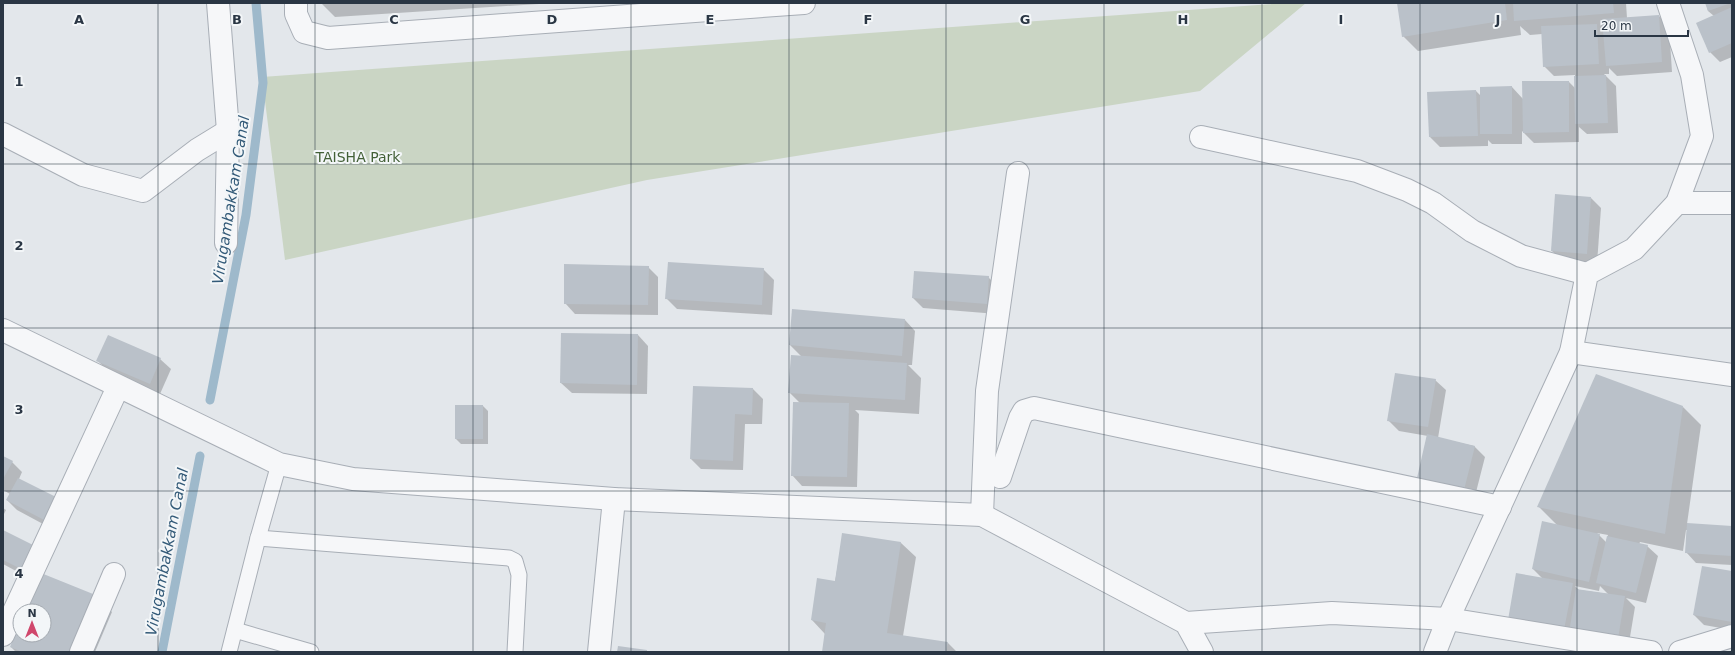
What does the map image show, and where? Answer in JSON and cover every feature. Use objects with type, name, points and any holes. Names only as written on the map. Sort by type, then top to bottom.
[{"type":"street","points":[[218,3],[228,131],[226,243]]},
{"type":"street","points":[[296,3],[296,14],[304,32],[328,38],[804,3]]},
{"type":"street","points":[[1201,137],[1357,172],[1408,190],[1433,202],[1472,232],[1521,256],[1588,274],[1634,249],[1677,202],[1702,136],[1692,75],[1668,3]]},
{"type":"street","points":[[3,134],[83,175],[142,191],[197,150],[228,131]]},
{"type":"street","points":[[982,515],[987,391],[1018,172]]},
{"type":"street","points":[[1677,202],[1732,203]]},
{"type":"street","points":[[1435,652],[1448,619],[1571,352],[1588,274]]},
{"type":"street","points":[[3,330],[279,464],[353,479],[614,499],[982,515],[1186,624],[1202,652]]},
{"type":"street","points":[[1571,352],[1732,375]]},
{"type":"street","points":[[3,635],[118,387]]},
{"type":"street","points":[[1000,477],[1020,418],[1024,411],[1034,408],[1500,507]]},
{"type":"street","points":[[599,652],[614,499]]},
{"type":"street","points":[[82,652],[114,574]]},
{"type":"street","points":[[1186,624],[1332,613],[1448,619],[1651,652]]},
{"type":"street","points":[[1680,652],[1732,636]]},
{"type":"lane","points":[[229,652],[258,538],[279,464]]},
{"type":"lane","points":[[258,538],[509,558],[515,561],[519,575],[515,652]]},
{"type":"lane","points":[[235,630],[311,652]]},
{"type":"green space","name":"TAISHA Park","points":[[1285,3],[1306,3],[1200,91],[647,180],[285,260],[262,77]]},
{"type":"building","points":[[1397,3],[1505,3],[1507,20],[1402,37]]},
{"type":"building","points":[[1513,3],[1613,3],[1614,13],[1514,21]]},
{"type":"building","points":[[1705,3],[1731,3],[1708,11]]},
{"type":"building","points":[[1732,7],[1732,43],[1709,53],[1696,23]]},
{"type":"building","points":[[1659,15],[1662,62],[1606,66],[1602,19]]},
{"type":"building","points":[[1597,24],[1599,64],[1543,67],[1541,26]]},
{"type":"building","points":[[1606,75],[1608,123],[1575,124],[1574,76]]},
{"type":"building","points":[[1522,81],[1569,81],[1569,132],[1523,133]]},
{"type":"building","points":[[1512,86],[1512,134],[1480,134],[1480,87]]},
{"type":"building","points":[[1476,90],[1478,136],[1429,137],[1427,92]]},
{"type":"building","points":[[1555,194],[1591,197],[1587,254],[1551,251]]},
{"type":"building","points":[[668,262],[764,268],[762,305],[665,299]]},
{"type":"building","points":[[564,264],[649,266],[648,305],[564,304]]},
{"type":"building","points":[[914,271],[989,276],[987,304],[912,298]]},
{"type":"building","points":[[792,309],[905,319],[902,356],[789,345]]},
{"type":"building","points":[[561,333],[638,334],[637,385],[560,383]]},
{"type":"building","points":[[108,335],[161,358],[150,384],[96,361]]},
{"type":"building","points":[[791,355],[907,363],[905,400],[788,393]]},
{"type":"building","points":[[1395,373],[1436,379],[1428,427],[1387,421]]},
{"type":"building","points":[[1596,374],[1683,406],[1665,534],[1537,507]]},
{"type":"building","points":[[693,386],[753,388],[752,415],[735,414],[733,461],[690,459]]},
{"type":"building","points":[[793,402],[849,403],[847,477],[791,476]]},
{"type":"building","points":[[455,405],[483,405],[483,439],[455,439]]},
{"type":"building","points":[[1427,434],[1475,446],[1464,490],[1417,478]]},
{"type":"building","points":[[3,456],[13,461],[3,479]]},
{"type":"building","points":[[18,478],[58,498],[46,521],[6,500]]},
{"type":"building","points":[[1542,521],[1600,534],[1589,582],[1532,569]]},
{"type":"building","points":[[1687,523],[1732,526],[1732,556],[1685,553]]},
{"type":"building","points":[[3,530],[33,545],[21,569],[3,560]]},
{"type":"building","points":[[842,533],[901,542],[887,633],[948,642],[946,652],[822,652],[826,623],[811,620],[817,578],[835,581]]},
{"type":"building","points":[[1607,536],[1648,545],[1636,593],[1596,583]]},
{"type":"building","points":[[1702,566],[1732,571],[1732,622],[1693,615]]},
{"type":"building","points":[[41,573],[98,596],[75,652],[22,652],[10,647],[12,642],[52,643],[52,603],[28,603]]},
{"type":"building","points":[[1516,573],[1573,583],[1564,630],[1508,620]]},
{"type":"building","points":[[1576,589],[1625,596],[1618,639],[1569,633]]},
{"type":"building","points":[[618,646],[647,650],[647,652],[617,652]]},
{"type":"waterway","name":"Virugambakkam Canal","points":[[210,400],[246,215],[263,83],[256,3]]},
{"type":"waterway","name":"Virugambakkam Canal","points":[[162,652],[200,456]]}]
